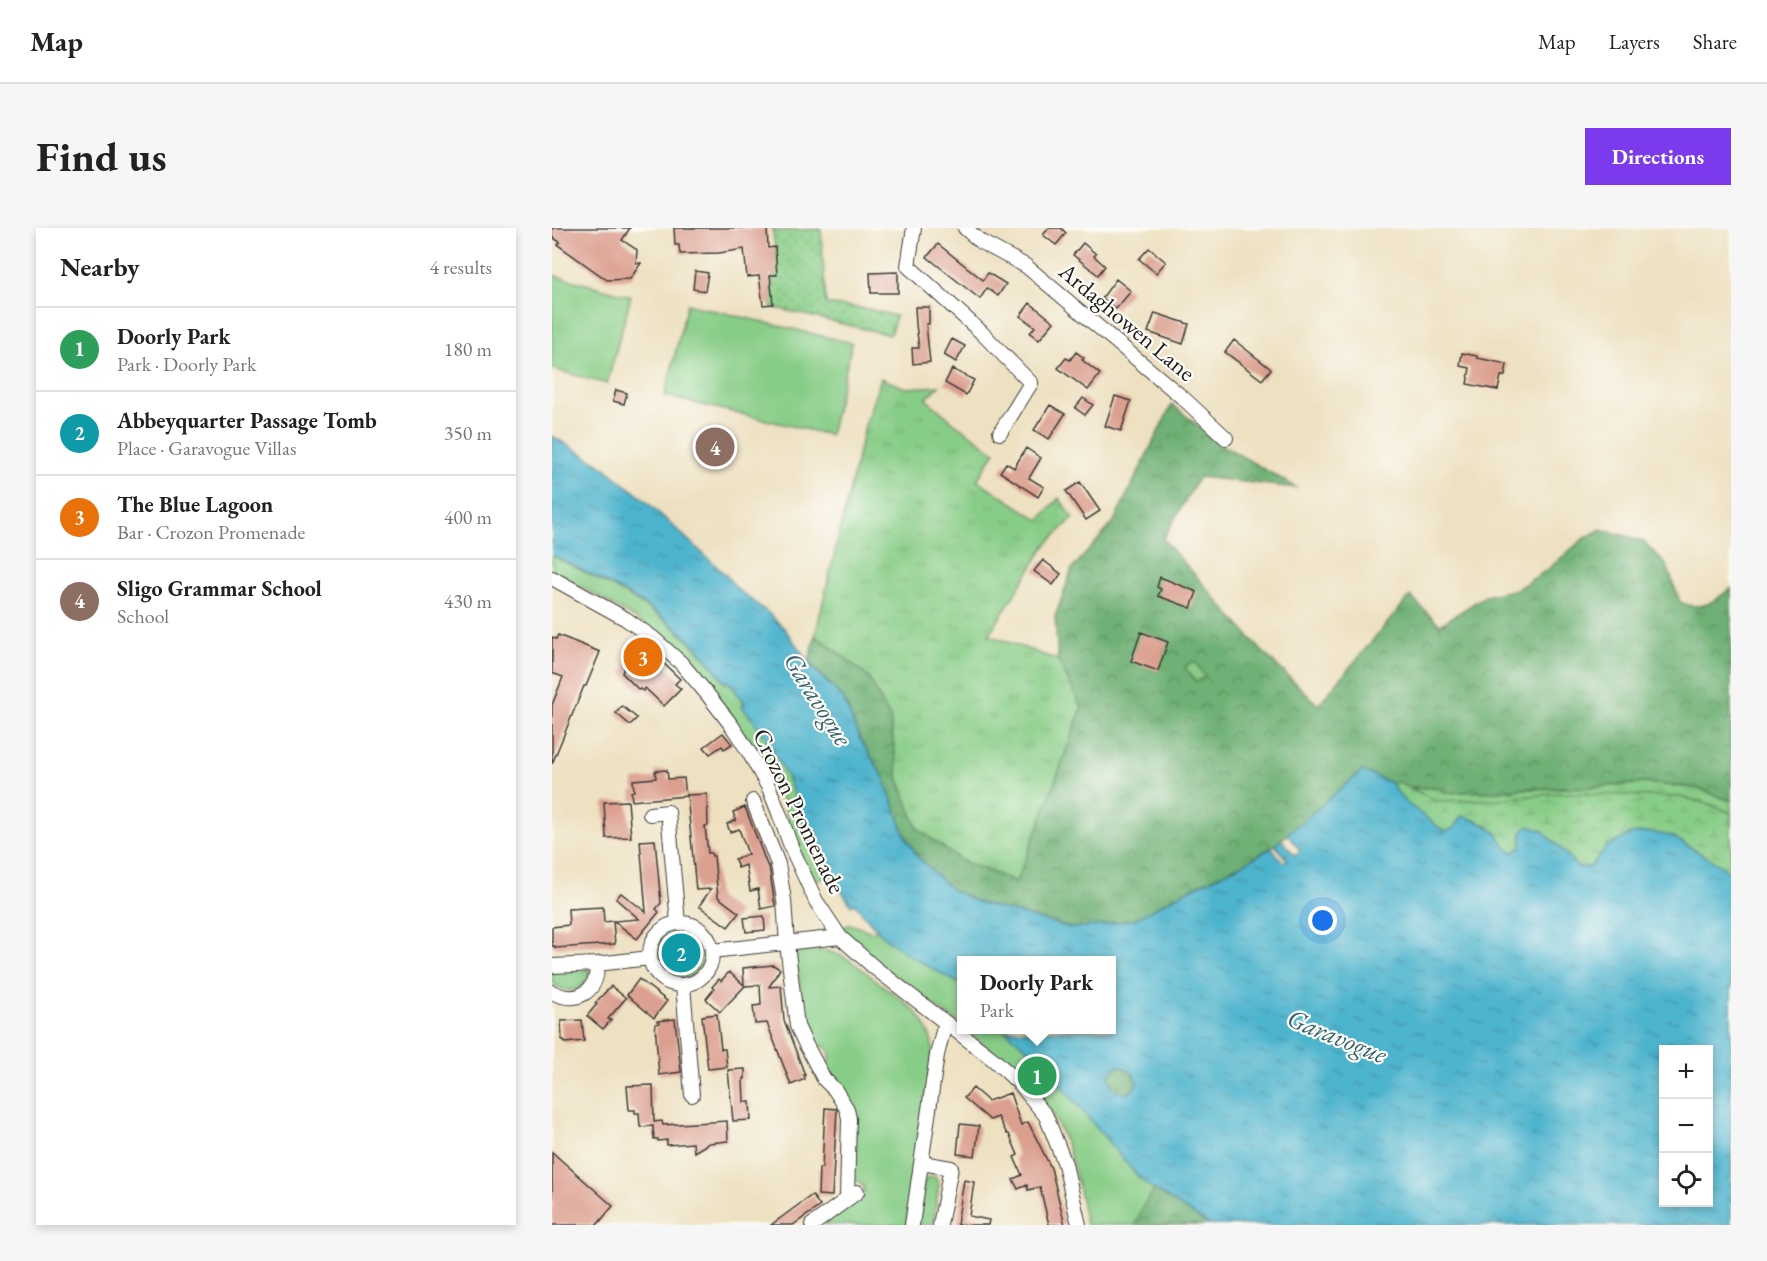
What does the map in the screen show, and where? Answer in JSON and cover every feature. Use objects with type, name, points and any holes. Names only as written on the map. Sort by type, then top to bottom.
[{"type":"street","points":[[914,228],[908,266],[981,332],[1031,383],[1000,433]]},
{"type":"street","name":"Ardaghowen Lane","points":[[964,228],[981,242],[1026,266],[1183,398],[1226,438]]},
{"type":"street","name":"Crozon Promenade","points":[[552,578],[626,619],[653,638],[681,663],[732,726],[755,763],[776,805],[811,891],[840,937],[875,968],[957,1032]]},
{"type":"street","points":[[753,801],[778,864],[797,1026],[824,1079],[835,1090],[849,1119],[852,1195],[812,1225]]},
{"type":"street","points":[[651,814],[669,812],[678,922]]},
{"type":"street","points":[[678,922],[692,924],[703,931],[709,939],[712,951],[710,965],[704,975],[696,981],[683,985],[669,983],[660,977],[653,969],[650,957],[650,947],[655,936],[664,927],[678,922]]},
{"type":"street","points":[[712,951],[840,937]]},
{"type":"street","points":[[552,966],[597,964],[650,957]]},
{"type":"street","points":[[552,992],[561,997],[580,996],[594,983],[597,964]]},
{"type":"street","points":[[683,985],[692,1095]]},
{"type":"street","points":[[912,1225],[938,1055],[943,1030],[947,1024]]},
{"type":"street","name":"Crozon Promenade","points":[[960,1034],[1019,1083],[1046,1116],[1065,1164],[1079,1225]]},
{"type":"street","points":[[922,1163],[951,1168],[940,1225]]},
{"type":"green space","points":[[772,228],[775,231],[821,229],[826,304],[868,309],[896,316],[890,335],[771,307],[775,247]]},
{"type":"green space","points":[[552,275],[631,296],[607,384],[552,369]]},
{"type":"green space","points":[[687,304],[852,343],[830,435],[665,396]]},
{"type":"green space","points":[[881,378],[905,388],[939,386],[926,399],[995,452],[977,480],[1039,520],[1059,498],[1073,518],[1045,546],[989,635],[1058,660],[1082,707],[1016,882],[960,860],[917,828],[898,777],[890,718],[869,678],[815,636],[865,425]]},
{"type":"green space","points":[[1172,404],[1217,442],[1297,488],[1199,477],[1163,539],[1262,651],[1318,705],[1410,596],[1440,625],[1485,596],[1517,589],[1547,570],[1583,539],[1601,529],[1643,541],[1667,566],[1680,602],[1701,606],[1719,598],[1731,588],[1731,801],[1697,788],[1645,783],[1448,793],[1436,787],[1396,789],[1362,771],[1275,845],[1243,864],[1135,919],[1071,928],[977,902],[952,890],[918,857],[905,835],[883,776],[860,739],[843,698],[809,662],[815,636],[869,678],[890,718],[898,777],[917,828],[960,860],[1016,882],[1082,708],[1058,660],[1055,617],[1072,569],[1113,523]]},
{"type":"green space","points":[[552,555],[625,594],[668,623],[707,660],[725,683],[728,681],[745,704],[742,706],[767,739],[788,779],[816,849],[819,848],[831,875],[814,882],[794,839],[783,803],[756,750],[684,657],[638,620],[552,570]]},
{"type":"green space","points":[[1194,661],[1205,676],[1196,682],[1185,667]]},
{"type":"green space","points":[[1399,782],[1436,801],[1502,799],[1560,793],[1680,797],[1704,802],[1731,813],[1731,1186],[1713,1080],[1713,1045],[1662,1045],[1590,867],[1577,867],[1513,853],[1505,849],[1448,841],[1383,787]]},
{"type":"green space","points":[[1645,783],[1697,788],[1731,801],[1731,874],[1522,832],[1396,789],[1436,787],[1448,793]]},
{"type":"green space","points":[[850,924],[872,932],[876,929],[906,952],[957,982],[957,1022],[867,955],[841,929]]},
{"type":"green space","points":[[681,928],[691,930],[699,936],[705,944],[707,954],[705,964],[699,972],[691,978],[681,980],[671,978],[663,972],[657,964],[655,954],[657,944],[663,936],[671,930]]},
{"type":"green space","points":[[800,949],[814,949],[837,954],[857,965],[910,1006],[922,1020],[930,1037],[933,1048],[906,1225],[825,1225],[828,1220],[863,1194],[864,1188],[859,1182],[850,1179],[855,1122],[830,1079],[831,1071],[825,1067],[830,1058],[829,1052],[824,1046],[815,1045],[805,1021],[798,970],[793,966],[792,953]]},
{"type":"green space","points":[[590,970],[585,983],[575,990],[563,989],[552,981],[552,972]]},
{"type":"green space","points":[[971,1034],[1010,1034],[1035,1055],[1140,1179],[1155,1189],[1143,1206],[1135,1225],[1086,1225],[1070,1154],[1059,1127],[1041,1102]]},
{"type":"green space","points":[[1119,1066],[1130,1071],[1137,1082],[1133,1090],[1125,1094],[1111,1088],[1109,1076],[1113,1069]]},
{"type":"green space","points":[[929,1177],[935,1177],[939,1184],[933,1225],[917,1225],[924,1181]]},
{"type":"green space","points":[[1155,1189],[1210,1225],[1135,1225],[1143,1206]]},
{"type":"water","name":"Garavogue","points":[[552,436],[600,464],[645,500],[725,574],[737,589],[784,628],[813,668],[843,698],[860,739],[883,776],[905,835],[918,857],[952,890],[977,902],[1071,928],[1135,919],[1271,848],[1284,863],[1287,860],[1275,845],[1281,839],[1295,855],[1300,850],[1287,834],[1362,771],[1390,782],[1404,801],[1445,832],[1454,828],[1461,816],[1465,817],[1490,828],[1513,852],[1522,847],[1522,832],[1528,826],[1543,831],[1577,867],[1590,867],[1607,846],[1631,834],[1649,832],[1672,836],[1731,874],[1731,1225],[1210,1225],[1140,1179],[1035,1055],[1010,1034],[1116,1034],[1116,956],[957,956],[957,982],[897,947],[854,903],[851,905],[831,875],[819,849],[815,850],[788,779],[767,739],[742,706],[745,703],[728,681],[725,683],[692,642],[656,612],[552,555]],"holes":[[[1119,1066],[1130,1071],[1137,1082],[1133,1090],[1125,1094],[1112,1088],[1109,1076],[1113,1069]]]},
{"type":"building","points":[[552,228],[630,228],[622,240],[637,250],[636,263],[641,263],[630,279],[607,280],[558,245],[560,242],[552,237]]},
{"type":"building","points":[[674,228],[767,228],[768,248],[775,247],[777,275],[770,275],[773,304],[763,305],[759,276],[747,277],[744,249],[719,253],[680,254],[679,245],[675,245]]},
{"type":"building","points":[[1049,228],[1061,228],[1066,233],[1056,245],[1043,235]]},
{"type":"building","points":[[1083,243],[1105,266],[1098,275],[1073,255]]},
{"type":"building","points":[[938,244],[983,280],[988,273],[1006,284],[998,296],[987,288],[980,299],[927,257]]},
{"type":"building","points":[[1149,248],[1166,262],[1156,273],[1139,259]]},
{"type":"building","points":[[695,271],[708,273],[705,291],[693,289]]},
{"type":"building","points":[[898,272],[898,293],[871,293],[870,273]]},
{"type":"building","points":[[1116,279],[1131,291],[1116,309],[1102,298]]},
{"type":"building","points":[[1030,303],[1054,322],[1039,340],[1030,333],[1035,327],[1020,316]]},
{"type":"building","points":[[915,307],[929,307],[929,324],[926,324],[930,362],[913,364],[912,348],[919,348]]},
{"type":"building","points":[[1155,313],[1189,324],[1183,344],[1148,332]]},
{"type":"building","points":[[952,339],[965,346],[956,362],[944,355]]},
{"type":"building","points":[[1234,340],[1271,369],[1262,380],[1225,352]]},
{"type":"building","points":[[1076,352],[1084,358],[1082,360],[1100,374],[1088,390],[1058,368],[1066,358],[1070,360]]},
{"type":"building","points":[[1462,353],[1507,364],[1505,376],[1501,376],[1498,390],[1467,384],[1470,368],[1460,366]]},
{"type":"building","points":[[952,369],[974,380],[966,395],[945,383]]},
{"type":"building","points":[[616,390],[627,393],[624,404],[613,401]]},
{"type":"building","points":[[1115,396],[1131,401],[1121,431],[1105,426]]},
{"type":"building","points":[[1083,398],[1093,405],[1085,415],[1075,408]]},
{"type":"building","points":[[1050,405],[1065,414],[1049,439],[1034,430]]},
{"type":"building","points":[[1026,448],[1041,458],[1029,478],[1044,487],[1038,497],[1000,472],[1006,463],[1014,468]]},
{"type":"building","points":[[1080,482],[1100,511],[1086,520],[1066,491]]},
{"type":"building","points":[[1043,560],[1061,574],[1053,585],[1034,571]]},
{"type":"building","points":[[1160,577],[1197,592],[1191,608],[1158,596],[1161,589],[1157,587]]},
{"type":"building","points":[[1141,632],[1168,642],[1158,671],[1131,661]]},
{"type":"building","points":[[558,635],[600,652],[552,764],[552,705],[563,677],[552,673],[552,637],[556,639]]},
{"type":"building","points":[[637,638],[680,679],[675,684],[681,689],[664,706],[645,688],[643,691],[639,690],[622,673]]},
{"type":"building","points":[[622,706],[637,718],[630,725],[616,713]]},
{"type":"building","points":[[723,733],[732,744],[724,749],[722,746],[710,754],[704,747]]},
{"type":"building","points":[[667,770],[668,779],[684,778],[686,796],[632,801],[633,780],[656,778],[655,771]]},
{"type":"building","points":[[707,794],[708,826],[705,826],[708,853],[714,856],[718,897],[739,913],[728,927],[699,906],[711,889],[696,890],[687,795]]},
{"type":"building","points":[[628,801],[631,837],[606,838],[604,802]]},
{"type":"building","points":[[745,807],[769,866],[775,906],[761,909],[758,889],[750,891],[746,865],[738,868],[735,859],[748,854],[739,829],[730,832],[727,824],[736,820],[733,812]]},
{"type":"building","points":[[655,840],[661,903],[656,909],[659,912],[637,939],[614,921],[639,919],[616,899],[621,893],[646,912],[640,841]]},
{"type":"building","points":[[603,907],[604,922],[613,921],[615,944],[555,948],[552,946],[552,927],[569,925],[568,909]]},
{"type":"building","points":[[764,916],[765,930],[746,932],[744,918]]},
{"type":"building","points":[[773,965],[780,969],[769,987],[781,986],[784,1020],[805,1075],[805,1079],[791,1085],[767,1023],[755,1024],[753,1006],[761,1005],[760,985],[745,986],[720,1012],[706,999],[714,989],[712,987],[729,972],[744,985],[743,968]]},
{"type":"building","points":[[639,979],[667,1001],[654,1018],[627,995]]},
{"type":"building","points":[[611,986],[626,998],[608,1019],[611,1020],[603,1029],[587,1016],[597,1004],[595,1003]]},
{"type":"building","points":[[717,1014],[721,1049],[725,1049],[727,1067],[708,1069],[702,1016]]},
{"type":"building","points":[[675,1019],[681,1072],[659,1075],[655,1024],[659,1023],[657,1021]]},
{"type":"building","points":[[582,1020],[584,1041],[565,1043],[562,1040],[561,1021]]},
{"type":"building","points":[[745,1069],[744,1102],[750,1102],[751,1120],[733,1121],[728,1070]]},
{"type":"building","points":[[653,1085],[654,1122],[662,1121],[663,1125],[727,1121],[728,1141],[709,1143],[694,1152],[693,1143],[667,1145],[667,1140],[654,1139],[653,1126],[640,1127],[639,1113],[629,1110],[627,1086]]},
{"type":"building","points":[[973,1088],[988,1101],[1010,1093],[1021,1125],[1028,1122],[1051,1168],[1065,1225],[1049,1225],[1040,1187],[1028,1190],[1027,1185],[1018,1189],[1013,1179],[1022,1175],[1014,1157],[1018,1155],[1009,1134],[998,1117],[990,1120],[964,1098]]},
{"type":"building","points":[[825,1108],[837,1109],[832,1196],[818,1195],[819,1168],[822,1168]]},
{"type":"building","points":[[960,1124],[979,1126],[975,1156],[957,1154]]},
{"type":"building","points":[[552,1152],[613,1206],[597,1225],[552,1225]]},
{"type":"building","points":[[964,1180],[974,1182],[969,1216],[989,1220],[988,1225],[957,1225]]},
{"type":"building","points":[[812,1195],[820,1206],[793,1225],[771,1225]]},
{"type":"place","name":"Sligo Grammar School","points":[[715,447]]},
{"type":"place","name":"The Blue Lagoon","points":[[643,657]]},
{"type":"place","name":"Abbeyquarter Passage Tomb","points":[[681,953]]},
{"type":"place","name":"Doorly Park","points":[[1037,1076]]}]
